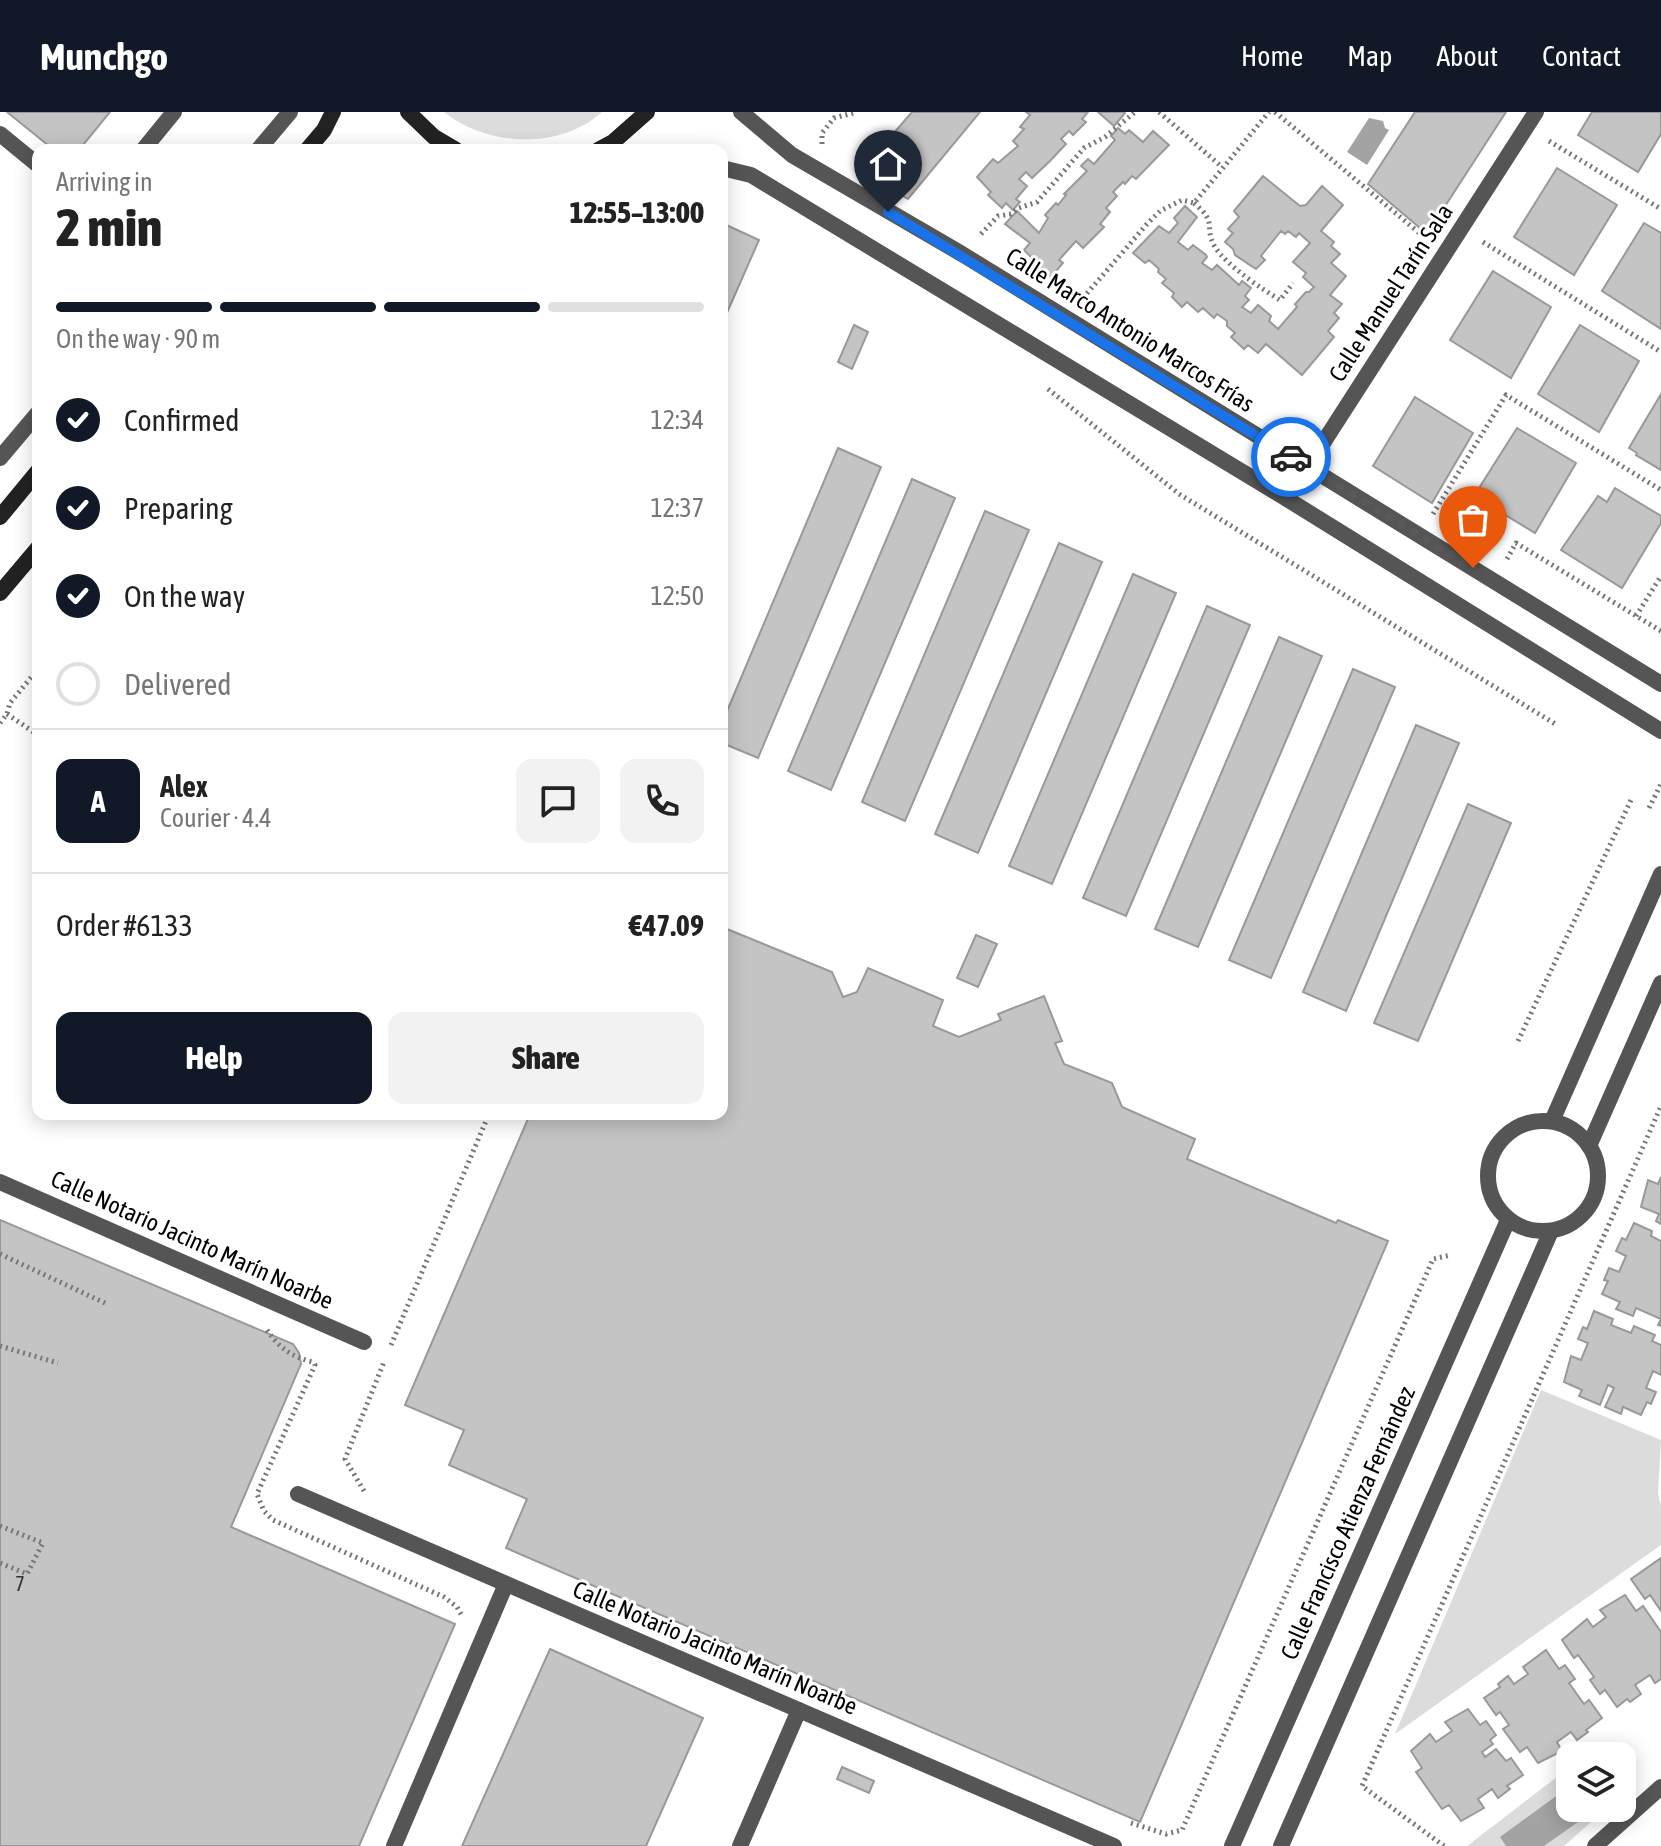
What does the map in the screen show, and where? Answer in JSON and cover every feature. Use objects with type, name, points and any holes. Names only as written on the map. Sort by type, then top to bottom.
[{"type":"main road","points":[[312,144],[333,112]]},
{"type":"main road","points":[[408,112],[446,144]]},
{"type":"main road","points":[[607,144],[647,112]]},
{"type":"main road","points":[[0,517],[32,478]]},
{"type":"main road","points":[[0,593],[32,555]]},
{"type":"street","points":[[148,144],[174,112]]},
{"type":"street","points":[[263,144],[290,112]]},
{"type":"street","name":"Calle Marco Antonio Marcos Frías","points":[[741,112],[792,155],[962,254],[1661,684]]},
{"type":"street","name":"Calle Manuel Tarín Sala","points":[[1287,499],[1536,112]]},
{"type":"street","points":[[0,134],[32,160]]},
{"type":"street","points":[[728,169],[751,175],[1287,499],[1661,731]]},
{"type":"street","points":[[0,458],[32,420]]},
{"type":"street","points":[[1552,1121],[1661,874]]},
{"type":"street","points":[[1589,1146],[1661,983]]},
{"type":"street","points":[[1552,1121],[1567,1126],[1589,1146],[1599,1172],[1594,1200],[1576,1221],[1551,1231],[1536,1232],[1508,1220],[1499,1211],[1488,1189],[1487,1176],[1494,1150],[1511,1130],[1524,1124],[1552,1121]]},
{"type":"street","name":"Calle Notario Jacinto Marín Noarbe","points":[[0,1182],[364,1342]]},
{"type":"street","name":"Calle Francisco Atienza Fernández","points":[[1232,1846],[1508,1220]]},
{"type":"street","points":[[1281,1846],[1551,1231]]},
{"type":"street","name":"Calle Notario Jacinto Marín Noarbe","points":[[298,1494],[1114,1846]]},
{"type":"street","points":[[394,1846],[506,1584]]},
{"type":"street","points":[[740,1846],[799,1710]]},
{"type":"street","points":[[1595,1846],[1661,1787]]},
{"type":"path","points":[[814,146],[824,153],[821,143],[827,124],[843,114],[857,112]]},
{"type":"path","points":[[972,243],[994,219],[1037,202],[1084,148],[1105,137],[1135,112]]},
{"type":"path","points":[[1159,112],[1222,167]]},
{"type":"path","points":[[1194,203],[1272,112],[1428,240]]},
{"type":"path","points":[[1540,153],[1555,131]]},
{"type":"path","points":[[1548,141],[1661,209]]},
{"type":"path","points":[[1076,306],[1160,211],[1182,200],[1194,203],[1206,213],[1211,224],[1210,235],[1219,253],[1237,269],[1280,300],[1293,283]]},
{"type":"path","points":[[1475,255],[1491,230]]},
{"type":"path","points":[[1483,242],[1661,352]]},
{"type":"path","points":[[1045,386],[1179,494],[1557,725]]},
{"type":"path","points":[[1420,535],[1506,395],[1661,490]]},
{"type":"path","points":[[1502,567],[1516,543],[1661,631]]},
{"type":"path","points":[[1636,616],[1661,576]]},
{"type":"path","points":[[0,723],[10,703],[32,676]]},
{"type":"path","points":[[7,714],[32,731]]},
{"type":"path","points":[[1649,808],[1661,784]]},
{"type":"path","points":[[1518,1041],[1631,800]]},
{"type":"path","points":[[1444,1846],[1362,1786],[1661,1106]]},
{"type":"path","points":[[375,1496],[361,1489],[345,1459],[486,1120]]},
{"type":"path","points":[[0,1254],[107,1304]]},
{"type":"path","points":[[1117,1817],[1166,1834],[1182,1830],[1433,1259],[1451,1255]]},
{"type":"path","points":[[0,1346],[58,1363]]},
{"type":"path","points":[[0,1526],[43,1543],[27,1574],[0,1563]]},
{"type":"shaded area","points":[[444,112],[602,112],[566,133],[523,139],[481,132],[461,124]]},
{"type":"shaded area","points":[[1369,118],[1383,121],[1389,130],[1367,165],[1347,152]]},
{"type":"shaded area","points":[[1541,1390],[1661,1440],[1658,1493],[1661,1545],[1395,1734]]},
{"type":"shaded area","points":[[1556,1778],[1556,1822],[1591,1822],[1564,1846],[1467,1846]]},
{"type":"shaded area","points":[[1556,1796],[1556,1822],[1578,1822],[1544,1846],[1506,1846],[1500,1837]]},
{"type":"building","points":[[7,112],[110,112],[84,144],[47,144]]},
{"type":"building","points":[[912,112],[980,112],[908,199],[861,171]]},
{"type":"building","points":[[1026,112],[1088,112],[1082,119],[1086,122],[1073,135],[1069,131],[1061,139],[1066,144],[1050,161],[1032,178],[1026,172],[1019,179],[1027,186],[1016,199],[1020,202],[1013,210],[1006,203],[1002,208],[988,195],[991,192],[977,177],[993,159],[998,163],[1018,146],[1013,141],[1024,129],[1020,127],[1030,115]]},
{"type":"building","points":[[1098,112],[1124,112],[1125,113],[1114,126]]},
{"type":"building","points":[[1415,112],[1506,112],[1427,234],[1368,184]]},
{"type":"building","points":[[1592,112],[1661,112],[1661,134],[1638,172],[1578,135]]},
{"type":"building","points":[[1118,128],[1125,134],[1129,130],[1143,142],[1153,131],[1169,145],[1136,179],[1132,176],[1113,192],[1117,196],[1106,208],[1110,212],[1100,224],[1104,227],[1083,248],[1076,241],[1059,260],[1063,263],[1051,277],[1024,250],[1030,243],[1005,224],[1017,211],[1039,233],[1048,218],[1045,215],[1056,203],[1058,205],[1064,194],[1087,171],[1081,166],[1088,159],[1094,164],[1115,140],[1111,136]]},
{"type":"building","points":[[1557,168],[1617,205],[1574,275],[1514,237]]},
{"type":"building","points":[[1263,176],[1300,206],[1306,205],[1322,186],[1343,205],[1321,231],[1334,242],[1331,246],[1340,254],[1331,263],[1346,276],[1330,295],[1342,304],[1334,313],[1339,318],[1328,331],[1334,337],[1302,375],[1266,344],[1258,353],[1248,345],[1244,349],[1231,337],[1235,333],[1227,326],[1227,321],[1217,314],[1214,318],[1203,308],[1198,312],[1187,302],[1182,307],[1172,297],[1174,293],[1162,283],[1166,279],[1158,272],[1159,269],[1149,260],[1145,263],[1133,253],[1159,226],[1169,233],[1178,223],[1174,218],[1185,206],[1197,217],[1178,242],[1188,250],[1193,245],[1206,255],[1202,263],[1212,270],[1217,265],[1239,285],[1242,281],[1251,288],[1245,296],[1249,300],[1242,307],[1251,313],[1258,305],[1271,316],[1269,321],[1278,329],[1297,307],[1295,304],[1314,287],[1303,277],[1306,273],[1293,262],[1310,243],[1299,233],[1296,237],[1288,231],[1285,234],[1281,231],[1261,256],[1265,260],[1256,269],[1235,255],[1225,242],[1233,233],[1228,229],[1239,217],[1234,211]]},
{"type":"building","points":[[1644,223],[1661,233],[1661,329],[1602,291]]},
{"type":"building","points":[[728,226],[759,240],[728,310]]},
{"type":"building","points":[[1493,271],[1551,307],[1511,378],[1450,340]]},
{"type":"building","points":[[854,325],[868,332],[852,369],[838,362]]},
{"type":"building","points":[[1580,325],[1639,361],[1599,432],[1538,394]]},
{"type":"building","points":[[1661,394],[1661,470],[1629,448]]},
{"type":"building","points":[[1415,397],[1473,433],[1432,503],[1373,466]]},
{"type":"building","points":[[1517,428],[1576,463],[1535,533],[1474,496]]},
{"type":"building","points":[[838,448],[881,467],[758,758],[728,746],[728,709]]},
{"type":"building","points":[[912,479],[955,498],[831,790],[788,771]]},
{"type":"building","points":[[1615,488],[1661,516],[1661,523],[1622,588],[1561,550],[1598,496],[1607,502]]},
{"type":"building","points":[[985,511],[1029,530],[905,821],[862,802]]},
{"type":"building","points":[[1059,543],[1102,562],[978,853],[935,834]]},
{"type":"building","points":[[1133,574],[1176,593],[1052,884],[1009,866]]},
{"type":"building","points":[[1207,606],[1250,625],[1126,916],[1083,898]]},
{"type":"building","points":[[1279,637],[1322,656],[1198,947],[1155,929]]},
{"type":"building","points":[[1353,669],[1395,687],[1271,978],[1229,960]]},
{"type":"building","points":[[1416,725],[1459,743],[1346,1011],[1303,992]]},
{"type":"building","points":[[1468,804],[1511,823],[1418,1041],[1374,1023]]},
{"type":"building","points":[[728,929],[832,972],[843,997],[857,992],[868,968],[943,1000],[933,1026],[959,1037],[1001,1020],[998,1014],[1044,996],[1062,1041],[1055,1043],[1064,1064],[1112,1083],[1122,1107],[1195,1139],[1187,1159],[1336,1223],[1338,1220],[1388,1241],[1140,1822],[506,1548],[527,1499],[449,1465],[464,1430],[405,1405],[527,1120],[728,1120]]},
{"type":"building","points":[[976,935],[997,944],[978,987],[957,978]]},
{"type":"building","points":[[1661,1177],[1661,1224],[1656,1221],[1659,1214],[1641,1207],[1648,1180],[1658,1184]]},
{"type":"building","points":[[0,1220],[293,1344],[301,1364],[231,1527],[455,1624],[359,1846],[0,1846]]},
{"type":"building","points":[[1634,1223],[1652,1231],[1651,1236],[1661,1241],[1661,1319],[1636,1308],[1633,1316],[1616,1309],[1620,1302],[1602,1294],[1608,1281],[1604,1280],[1609,1268],[1619,1272],[1626,1256],[1616,1251],[1622,1238],[1626,1240]]},
{"type":"building","points":[[1594,1311],[1613,1319],[1611,1325],[1631,1333],[1634,1326],[1655,1335],[1652,1341],[1661,1345],[1661,1375],[1653,1371],[1646,1388],[1656,1392],[1641,1415],[1623,1407],[1621,1414],[1605,1407],[1614,1388],[1608,1385],[1600,1405],[1579,1396],[1582,1390],[1564,1382],[1571,1356],[1581,1360],[1588,1343],[1578,1339],[1583,1327],[1587,1329]]},
{"type":"building","points":[[1661,1558],[1661,1611],[1650,1595],[1645,1599],[1631,1579]]},
{"type":"building","points":[[1625,1595],[1636,1611],[1643,1606],[1661,1632],[1661,1679],[1655,1683],[1650,1675],[1635,1685],[1641,1694],[1617,1707],[1605,1690],[1600,1694],[1590,1680],[1594,1677],[1578,1655],[1574,1658],[1562,1640],[1587,1619],[1593,1627],[1606,1617],[1600,1610]]},
{"type":"building","points":[[550,1649],[703,1718],[646,1846],[462,1846]]},
{"type":"building","points":[[1546,1650],[1559,1669],[1565,1665],[1575,1679],[1569,1683],[1584,1704],[1589,1700],[1602,1718],[1577,1740],[1571,1732],[1556,1742],[1556,1754],[1538,1763],[1527,1747],[1520,1752],[1503,1729],[1509,1725],[1500,1712],[1496,1715],[1484,1698],[1500,1687],[1498,1684],[1508,1676],[1514,1684],[1528,1674],[1523,1667]]},
{"type":"building","points":[[1468,1709],[1480,1725],[1486,1721],[1496,1735],[1490,1740],[1493,1744],[1482,1752],[1485,1757],[1496,1749],[1506,1761],[1511,1758],[1523,1775],[1507,1786],[1510,1789],[1498,1798],[1492,1789],[1478,1799],[1484,1808],[1461,1821],[1449,1805],[1442,1809],[1416,1772],[1422,1768],[1411,1751],[1430,1734],[1436,1742],[1452,1731],[1445,1722]]},
{"type":"building","points":[[842,1767],[874,1781],[869,1793],[837,1779]]},
{"type":"way so far","points":[[1291,457],[1473,568]]},
{"type":"route","points":[[888,212],[962,254],[1291,457]]}]
